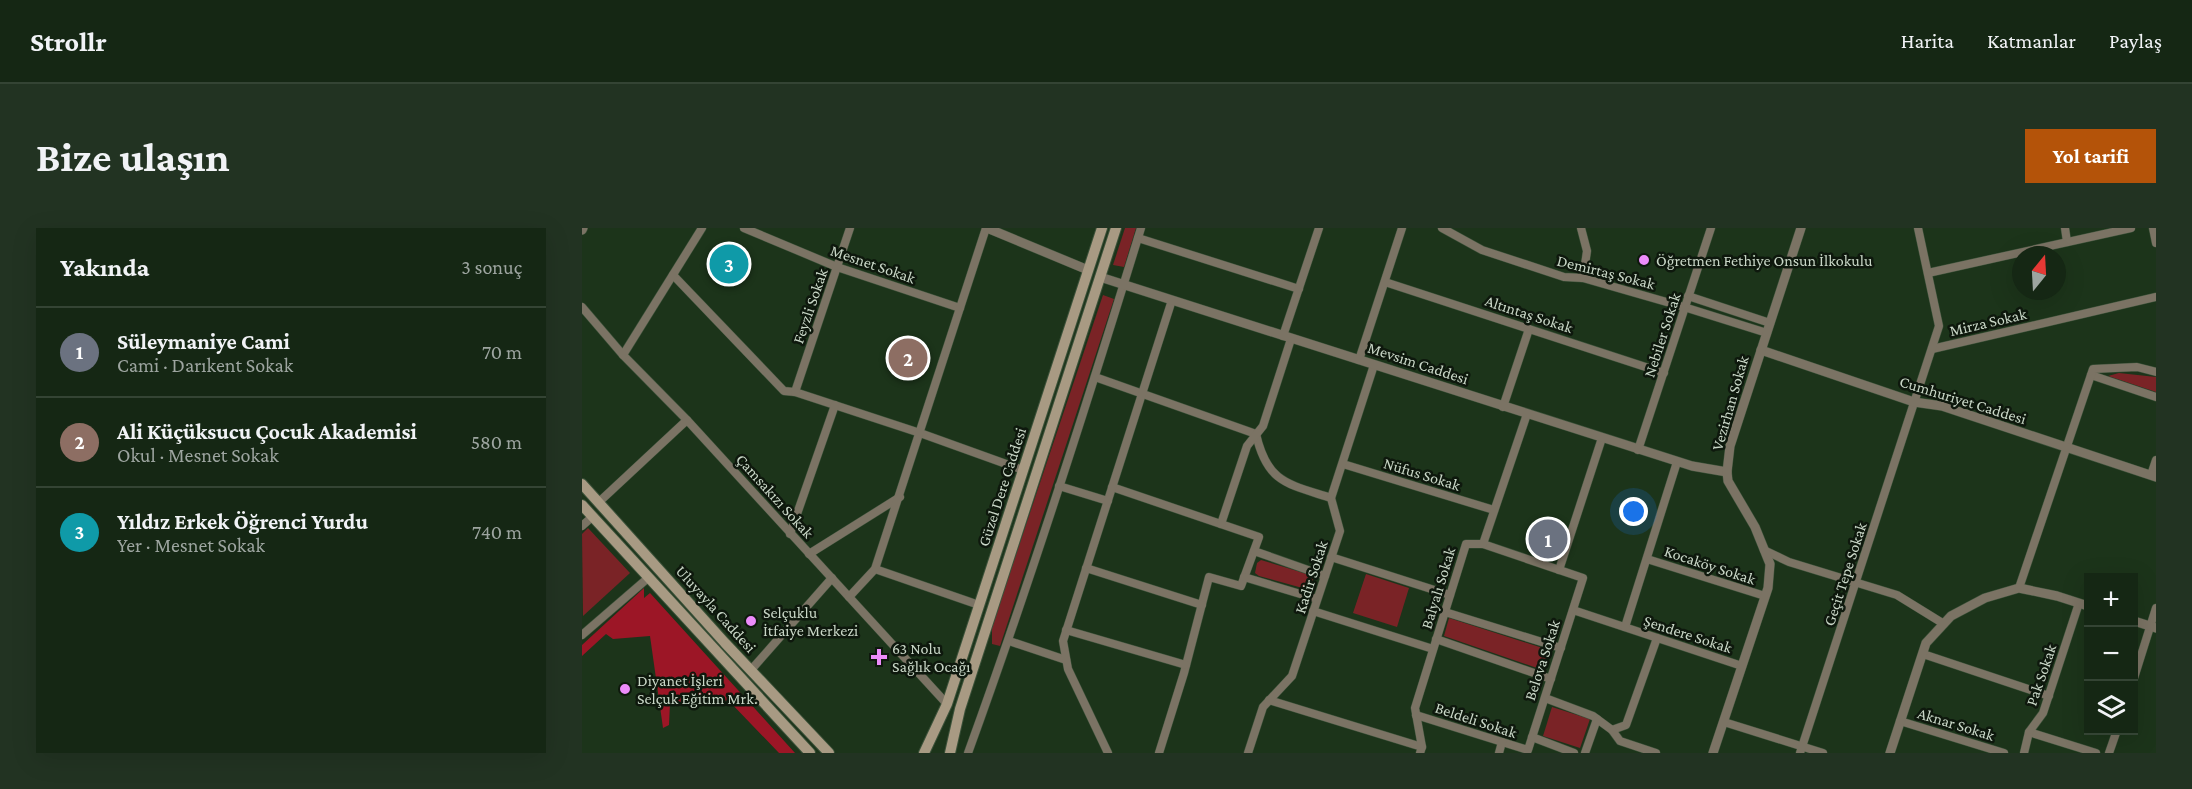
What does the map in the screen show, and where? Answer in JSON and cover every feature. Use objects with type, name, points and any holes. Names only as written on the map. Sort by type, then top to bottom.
[{"type":"main road","name":"Güzel Dere Caddesi","points":[[924,753],[947,704],[1102,228]]},
{"type":"main road","name":"Güzel Dere Caddesi","points":[[950,753],[960,709],[1116,228]]},
{"type":"main road","name":"Uluyayla Caddesi","points":[[582,484],[829,753]]},
{"type":"main road","name":"Uluyayla Caddesi","points":[[582,506],[810,753]]},
{"type":"street","points":[[623,355],[702,228]]},
{"type":"street","name":"Mesnet Sokak","points":[[744,228],[837,267],[960,308]]},
{"type":"street","name":"Feyzli Sokak","points":[[795,392],[850,228]]},
{"type":"street","points":[[849,597],[875,569],[986,228],[1088,270]]},
{"type":"street","points":[[968,753],[1008,641],[1141,228]]},
{"type":"street","points":[[1221,524],[1247,446],[1263,426],[1299,289],[1318,228]]},
{"type":"street","points":[[1359,360],[1402,228]]},
{"type":"street","name":"Demirtaş Sokak","points":[[1442,228],[1482,250],[1563,276],[1583,278],[1767,333]]},
{"type":"street","points":[[1581,228],[1587,251],[1583,278]]},
{"type":"street","name":"Nebiler Sokak","points":[[1638,450],[1712,228]]},
{"type":"street","name":"Vezirhan Sokak","points":[[1713,753],[1766,596],[1770,564],[1755,527],[1728,480],[1730,446],[1800,228]]},
{"type":"street","name":"Geçit Tepe Sokak","points":[[1801,750],[1940,326],[1918,228]]},
{"type":"street","points":[[2065,228],[2067,242]]},
{"type":"street","points":[[1928,273],[2131,228]]},
{"type":"street","points":[[2153,228],[2156,243]]},
{"type":"street","points":[[1138,238],[1299,289]]},
{"type":"street","points":[[673,275],[784,391],[795,392],[920,433],[1023,470]]},
{"type":"street","name":"Mevsim Caddesi","points":[[1100,277],[1638,450],[1677,462],[1727,472]]},
{"type":"street","name":"Altıntaş Sokak","points":[[1385,282],[1664,373]]},
{"type":"street","points":[[1688,296],[1770,323]]},
{"type":"street","name":"Mirza Sokak","points":[[1932,349],[2156,297]]},
{"type":"street","points":[[1108,753],[1068,669],[1063,641],[1172,300]]},
{"type":"street","name":"Çamsakızı Sokak","points":[[582,307],[623,355],[687,420],[947,704]]},
{"type":"street","points":[[1503,406],[1529,329]]},
{"type":"street","name":"Cumhuriyet Caddesi","points":[[1761,350],[1914,402],[1941,406],[2153,476]]},
{"type":"street","points":[[1256,434],[1261,455],[1268,468],[1282,481],[1331,498],[1374,365]]},
{"type":"street","points":[[2019,588],[2093,369],[2137,367],[2156,371]]},
{"type":"street","points":[[2091,375],[2156,397]]},
{"type":"street","points":[[1095,376],[1256,434]]},
{"type":"street","points":[[790,534],[835,405]]},
{"type":"street","name":"Balyalı Sokak","points":[[1421,750],[1415,708],[1436,639],[1466,544],[1483,543],[1527,414]]},
{"type":"street","points":[[599,502],[687,420]]},
{"type":"street","points":[[1483,543],[1559,570],[1602,438]]},
{"type":"street","points":[[2153,476],[2156,460]]},
{"type":"street","name":"Şendere Sokak","points":[[1625,627],[1677,462]]},
{"type":"street","name":"Nüfus Sokak","points":[[1342,464],[1494,510]]},
{"type":"street","points":[[1059,486],[1108,501]]},
{"type":"street","points":[[1112,488],[1259,537],[1241,586],[1209,577],[1159,753]]},
{"type":"street","points":[[809,554],[900,497]]},
{"type":"street","name":"Kadir Sokak","points":[[1248,753],[1263,706],[1292,676],[1340,531],[1331,498]]},
{"type":"street","points":[[582,526],[592,516]]},
{"type":"street","points":[[1764,550],[1789,562],[1897,595],[1944,624]]},
{"type":"street","points":[[1254,551],[1325,576]]},
{"type":"street","points":[[1331,557],[1450,595]]},
{"type":"street","name":"Kocaköy Sokak","points":[[1647,559],[1766,596]]},
{"type":"street","points":[[1086,568],[1202,605]]},
{"type":"street","points":[[875,569],[979,605]]},
{"type":"street","name":"Belova Sokak","points":[[1528,750],[1583,578],[1559,570]]},
{"type":"street","points":[[1244,577],[1317,599]]},
{"type":"street","points":[[584,630],[648,578]]},
{"type":"street","points":[[751,670],[832,578]]},
{"type":"street","points":[[1890,753],[1926,643],[1951,616],[1985,598],[2019,588],[2084,605]]},
{"type":"street","name":"Pak Sokak","points":[[2024,753],[2029,732],[2043,713],[2084,605]]},
{"type":"street","points":[[2138,665],[2153,627],[2156,608]]},
{"type":"street","name":"Şendere Sokak","points":[[1573,610],[1742,666]]},
{"type":"street","points":[[1313,611],[1433,649]]},
{"type":"street","points":[[1445,612],[1561,648]]},
{"type":"street","points":[[2138,622],[2153,627]]},
{"type":"street","points":[[1066,630],[1186,664]]},
{"type":"street","points":[[1612,730],[1626,725],[1657,638]]},
{"type":"street","points":[[1436,639],[1551,679]]},
{"type":"street","points":[[1008,641],[1066,660]]},
{"type":"street","points":[[1923,654],[2049,696]]},
{"type":"street","points":[[1545,698],[1597,719],[1612,730],[1620,741],[1656,753]]},
{"type":"street","points":[[1269,700],[1421,750]]},
{"type":"street","name":"Beldeli Sokak","points":[[1416,715],[1528,750]]},
{"type":"street","points":[[1585,753],[1597,719]]},
{"type":"street","name":"Aknar Sokak","points":[[1900,721],[1989,751],[2004,753]]},
{"type":"street","points":[[1724,722],[1801,750],[1823,753]]},
{"type":"street","points":[[2029,732],[2091,752]]},
{"type":"street","points":[[2109,753],[2115,735]]},
{"type":"street","points":[[1532,737],[1574,753]]},
{"type":"street","points":[[1499,753],[1502,742]]},
{"type":"shaded area","points":[[1125,228],[1136,228],[1124,267],[1113,265]]},
{"type":"shaded area","points":[[1103,295],[1114,299],[1000,646],[992,644],[992,626]]},
{"type":"shaded area","points":[[2119,373],[2156,377],[2156,392],[2108,376]]},
{"type":"shaded area","points":[[588,528],[630,573],[583,616],[582,534]]},
{"type":"shaded area","points":[[1261,560],[1314,576],[1311,586],[1306,589],[1259,576],[1255,573],[1257,563]]},
{"type":"shaded area","points":[[1366,574],[1409,588],[1397,627],[1353,613]]},
{"type":"shaded area","points":[[644,588],[644,598],[650,593],[795,753],[779,753],[728,700],[717,703],[670,703],[669,725],[663,728],[650,636],[613,639],[606,634],[582,656],[582,645]]},
{"type":"shaded area","points":[[1449,618],[1549,650],[1543,670],[1444,636]]},
{"type":"shaded area","points":[[1552,707],[1590,719],[1580,748],[1543,736]]},
{"type":"place","name":"Öğretmen Fethiye Onsun İlkokulu","points":[[1644,260]]},
{"type":"place","name":"Yıldız Erkek Öğrenci Yurdu","points":[[729,264]]},
{"type":"place","name":"Ali Küçüksucu Çocuk Akademisi","points":[[908,358]]},
{"type":"place","name":"Süleymaniye Cami","points":[[1548,539]]},
{"type":"place","name":"Selçuklu İtfaiye Merkezi","points":[[751,621]]},
{"type":"place","name":"63 Nolu Sağlık Ocağı","points":[[879,657]]},
{"type":"place","name":"Diyanet İşleri Selçuk Eğitim Mrk.","points":[[625,689]]}]
